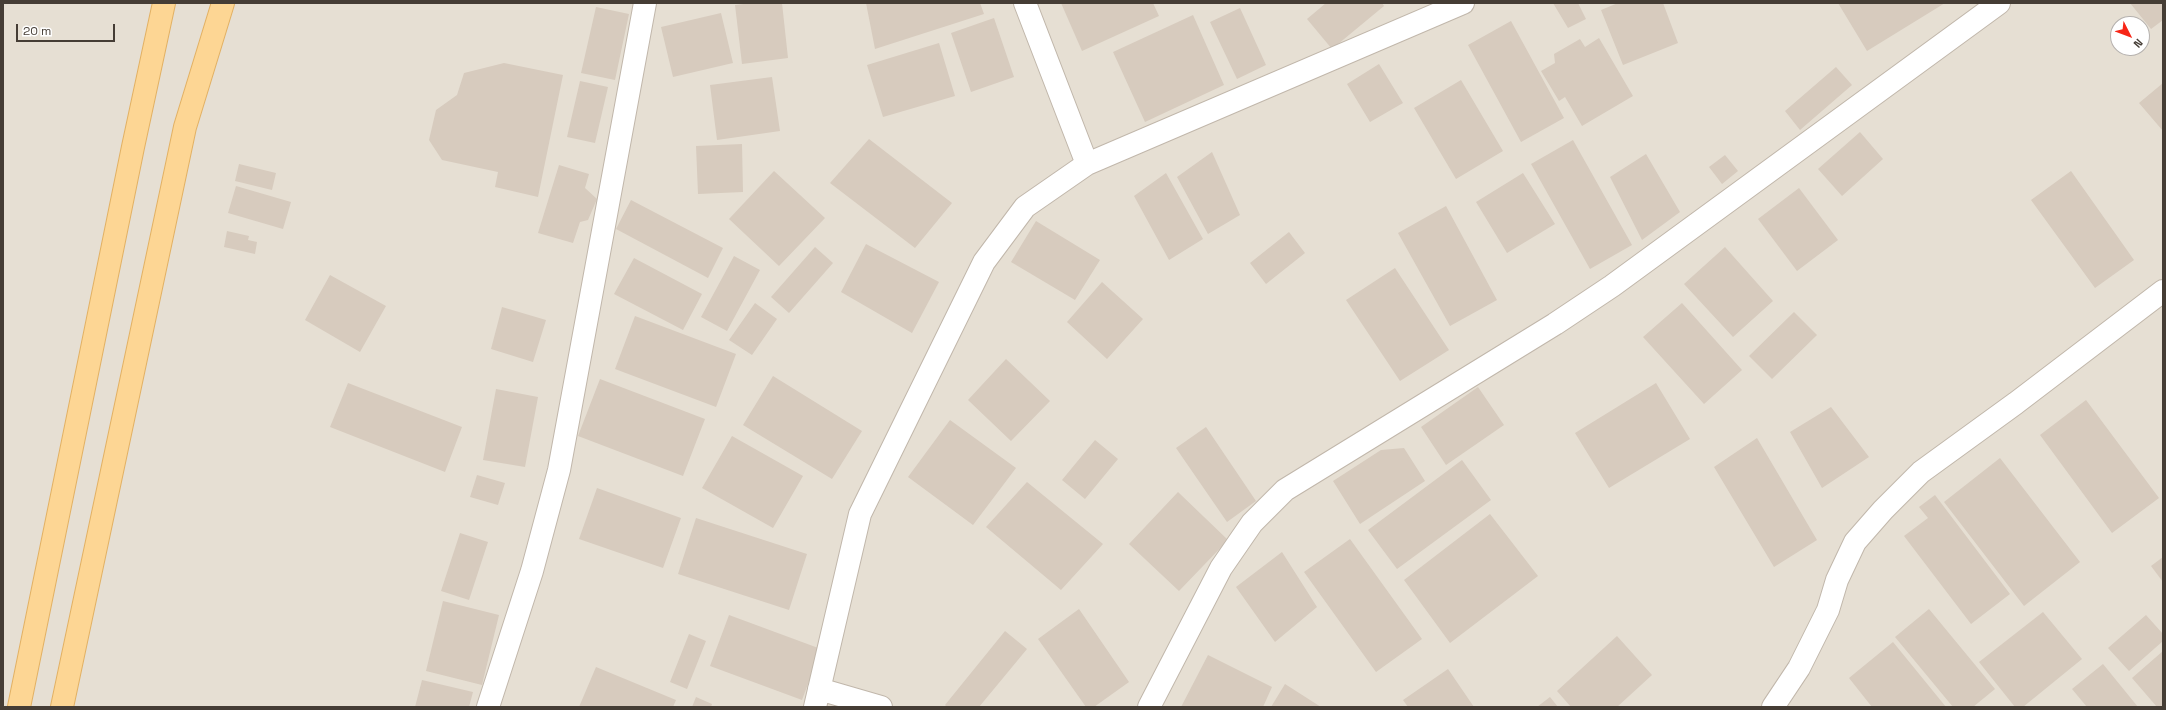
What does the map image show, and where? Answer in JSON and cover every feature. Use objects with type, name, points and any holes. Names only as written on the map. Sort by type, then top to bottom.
[{"type":"main road","points":[[19,707],[133,146],[164,3]]},
{"type":"main road","points":[[62,707],[184,127],[223,3]]},
{"type":"street","points":[[488,707],[532,571],[559,470],[645,3]]},
{"type":"street","points":[[1025,3],[1087,164]]},
{"type":"street","points":[[881,707],[817,698],[860,514],[984,262],[1025,206],[1087,164],[1463,3]]},
{"type":"street","points":[[1149,707],[1221,568],[1252,523],[1285,490],[1555,324],[1612,286],[1999,3]]},
{"type":"street","points":[[1773,707],[1799,668],[1828,610],[1837,580],[1856,542],[1883,510],[1920,472],[2022,399],[2163,291]]},
{"type":"shaded area","points":[[3,3],[2163,3],[2163,707],[3,707]]},
{"type":"building","points":[[752,3],[782,3],[788,58],[742,64],[735,5]]},
{"type":"building","points":[[866,3],[980,3],[984,14],[875,49]]},
{"type":"building","points":[[1061,3],[1153,3],[1159,16],[1082,51]]},
{"type":"building","points":[[1326,3],[1382,3],[1384,6],[1332,49],[1307,19]]},
{"type":"building","points":[[1553,3],[1578,3],[1586,19],[1568,28]]},
{"type":"building","points":[[1618,3],[1663,3],[1678,43],[1623,65],[1601,10]]},
{"type":"building","points":[[1838,3],[1945,3],[1867,51]]},
{"type":"building","points":[[2130,3],[2163,3],[2163,20],[2151,29],[2150,16],[2140,16]]},
{"type":"building","points":[[596,7],[629,14],[615,80],[581,73]]},
{"type":"building","points":[[1240,8],[1266,65],[1237,79],[1210,22]]},
{"type":"building","points":[[721,13],[733,63],[673,77],[661,27]]},
{"type":"building","points":[[1193,15],[1224,85],[1145,122],[1113,52]]},
{"type":"building","points":[[994,18],[1014,77],[971,92],[951,33]]},
{"type":"building","points":[[1511,21],[1564,118],[1521,142],[1468,45]]},
{"type":"building","points":[[1599,38],[1633,96],[1582,126],[1565,97],[1559,101],[1541,71],[1555,63],[1554,54],[1580,39],[1585,47]]},
{"type":"building","points":[[939,43],[955,96],[883,117],[867,65]]},
{"type":"building","points":[[504,63],[563,75],[538,197],[495,187],[498,172],[442,160],[429,140],[436,110],[457,95],[464,73]]},
{"type":"building","points":[[1379,64],[1403,103],[1370,122],[1347,84]]},
{"type":"building","points":[[1836,67],[1852,85],[1800,130],[1785,111]]},
{"type":"building","points":[[772,77],[780,131],[717,140],[710,85]]},
{"type":"building","points":[[1461,80],[1503,151],[1456,179],[1414,108]]},
{"type":"building","points":[[580,81],[608,87],[595,143],[567,137]]},
{"type":"building","points":[[2163,83],[2163,131],[2139,103]]},
{"type":"building","points":[[1860,132],[1883,159],[1842,196],[1818,169]]},
{"type":"building","points":[[869,139],[952,203],[915,248],[830,183]]},
{"type":"building","points":[[1573,140],[1632,245],[1590,269],[1531,164]]},
{"type":"building","points":[[742,144],[743,192],[698,194],[696,146]]},
{"type":"building","points":[[1212,152],[1240,215],[1208,234],[1177,177]]},
{"type":"building","points":[[1646,154],[1680,212],[1642,240],[1610,177]]},
{"type":"building","points":[[1725,155],[1738,171],[1722,184],[1709,167]]},
{"type":"building","points":[[239,164],[276,173],[272,190],[235,181]]},
{"type":"building","points":[[559,165],[589,174],[585,188],[597,199],[588,220],[580,222],[573,243],[538,233]]},
{"type":"building","points":[[774,171],[825,218],[779,266],[729,219]]},
{"type":"building","points":[[2071,171],[2134,260],[2095,288],[2031,200]]},
{"type":"building","points":[[1166,173],[1203,239],[1169,260],[1134,196]]},
{"type":"building","points":[[1523,173],[1555,224],[1507,253],[1476,202]]},
{"type":"building","points":[[236,186],[291,202],[283,229],[228,213]]},
{"type":"building","points":[[1799,188],[1838,240],[1797,271],[1758,219]]},
{"type":"building","points":[[631,200],[723,248],[708,278],[616,229]]},
{"type":"building","points":[[1446,206],[1497,300],[1450,326],[1398,233]]},
{"type":"building","points":[[1036,221],[1100,260],[1075,300],[1011,262]]},
{"type":"building","points":[[227,231],[249,236],[248,240],[257,242],[255,254],[224,247]]},
{"type":"building","points":[[1289,232],[1305,253],[1266,284],[1250,263]]},
{"type":"building","points":[[866,244],[939,282],[912,333],[841,292]]},
{"type":"building","points":[[815,247],[833,263],[789,313],[771,297]]},
{"type":"building","points":[[1725,247],[1773,301],[1733,337],[1684,284]]},
{"type":"building","points":[[734,256],[760,270],[727,331],[701,317]]},
{"type":"building","points":[[634,258],[702,294],[683,330],[614,294]]},
{"type":"building","points":[[1395,268],[1449,350],[1400,381],[1346,300]]},
{"type":"building","points":[[330,275],[386,306],[360,352],[305,320]]},
{"type":"building","points":[[1102,282],[1143,319],[1107,359],[1067,322]]},
{"type":"building","points":[[755,303],[777,319],[752,355],[729,340]]},
{"type":"building","points":[[1682,303],[1742,370],[1704,404],[1643,337]]},
{"type":"building","points":[[502,307],[546,320],[533,362],[491,349]]},
{"type":"building","points":[[1794,312],[1817,335],[1772,379],[1749,356]]},
{"type":"building","points":[[635,316],[736,354],[716,407],[615,369]]},
{"type":"building","points":[[1006,359],[1050,401],[1011,441],[968,400]]},
{"type":"building","points":[[773,376],[862,431],[832,479],[743,425]]},
{"type":"building","points":[[600,379],[705,419],[683,476],[578,436]]},
{"type":"building","points":[[348,383],[462,427],[445,472],[330,427]]},
{"type":"building","points":[[1656,383],[1690,439],[1609,488],[1575,433]]},
{"type":"building","points":[[1478,387],[1504,425],[1446,465],[1421,427]]},
{"type":"building","points":[[496,389],[538,397],[525,467],[483,460]]},
{"type":"building","points":[[2086,400],[2159,498],[2112,533],[2040,435]]},
{"type":"building","points":[[1831,407],[1869,457],[1822,488],[1790,432]]},
{"type":"building","points":[[950,420],[1016,468],[973,525],[908,477]]},
{"type":"building","points":[[1206,427],[1256,501],[1227,522],[1176,448]]},
{"type":"building","points":[[732,436],[803,476],[773,528],[702,488]]},
{"type":"building","points":[[1757,438],[1817,540],[1774,567],[1714,467]]},
{"type":"building","points":[[1095,440],[1118,459],[1085,499],[1062,480]]},
{"type":"building","points":[[1404,448],[1425,481],[1360,524],[1333,481],[1381,450]]},
{"type":"building","points":[[2000,458],[2080,562],[2024,606],[1944,502]]},
{"type":"building","points":[[1462,460],[1491,500],[1397,569],[1368,530]]},
{"type":"building","points":[[477,475],[505,483],[498,505],[470,497]]},
{"type":"building","points":[[1027,482],[1103,544],[1061,590],[986,527]]},
{"type":"building","points":[[597,488],[681,518],[663,568],[579,539]]},
{"type":"building","points":[[1178,492],[1228,540],[1179,591],[1129,544]]},
{"type":"building","points":[[1935,495],[2010,594],[1971,624],[1904,536],[1928,518],[1919,507]]},
{"type":"building","points":[[1490,514],[1538,576],[1450,643],[1404,580]]},
{"type":"building","points":[[696,518],[807,554],[789,610],[678,574]]},
{"type":"building","points":[[460,533],[488,542],[469,600],[441,591]]},
{"type":"building","points":[[1350,539],[1422,639],[1376,672],[1304,572]]},
{"type":"building","points":[[1282,552],[1317,607],[1275,642],[1236,587]]},
{"type":"building","points":[[2163,557],[2163,582],[2151,566]]},
{"type":"building","points":[[443,601],[499,615],[482,685],[426,671]]},
{"type":"building","points":[[1079,609],[1129,682],[1094,707],[1086,707],[1038,639]]},
{"type":"building","points":[[1929,609],[1995,689],[1973,707],[1953,707],[1895,637]]},
{"type":"building","points":[[2043,612],[2082,659],[2023,707],[2015,707],[1979,662]]},
{"type":"building","points":[[729,615],[821,649],[802,700],[710,666]]},
{"type":"building","points":[[2146,615],[2163,634],[2163,641],[2129,671],[2108,648]]},
{"type":"building","points":[[1005,631],[1027,649],[979,707],[947,707],[945,705]]},
{"type":"building","points":[[689,634],[706,641],[687,689],[670,682]]},
{"type":"building","points":[[1617,636],[1652,675],[1617,707],[1571,707],[1557,691]]},
{"type":"building","points":[[1893,642],[1946,707],[1872,707],[1849,678]]},
{"type":"building","points":[[2163,651],[2163,707],[2157,707],[2132,678]]},
{"type":"building","points":[[1208,655],[1272,687],[1263,707],[1181,707]]},
{"type":"building","points":[[2103,664],[2138,707],[2087,707],[2072,689]]},
{"type":"building","points":[[596,667],[676,700],[673,707],[579,707]]},
{"type":"building","points":[[1448,669],[1474,707],[1408,707],[1403,700]]},
{"type":"building","points":[[422,680],[473,692],[469,707],[415,707]]},
{"type":"building","points":[[1285,684],[1321,707],[1271,707]]},
{"type":"building","points":[[696,697],[712,704],[711,707],[692,707]]},
{"type":"building","points":[[1550,697],[1558,707],[1537,707]]}]
